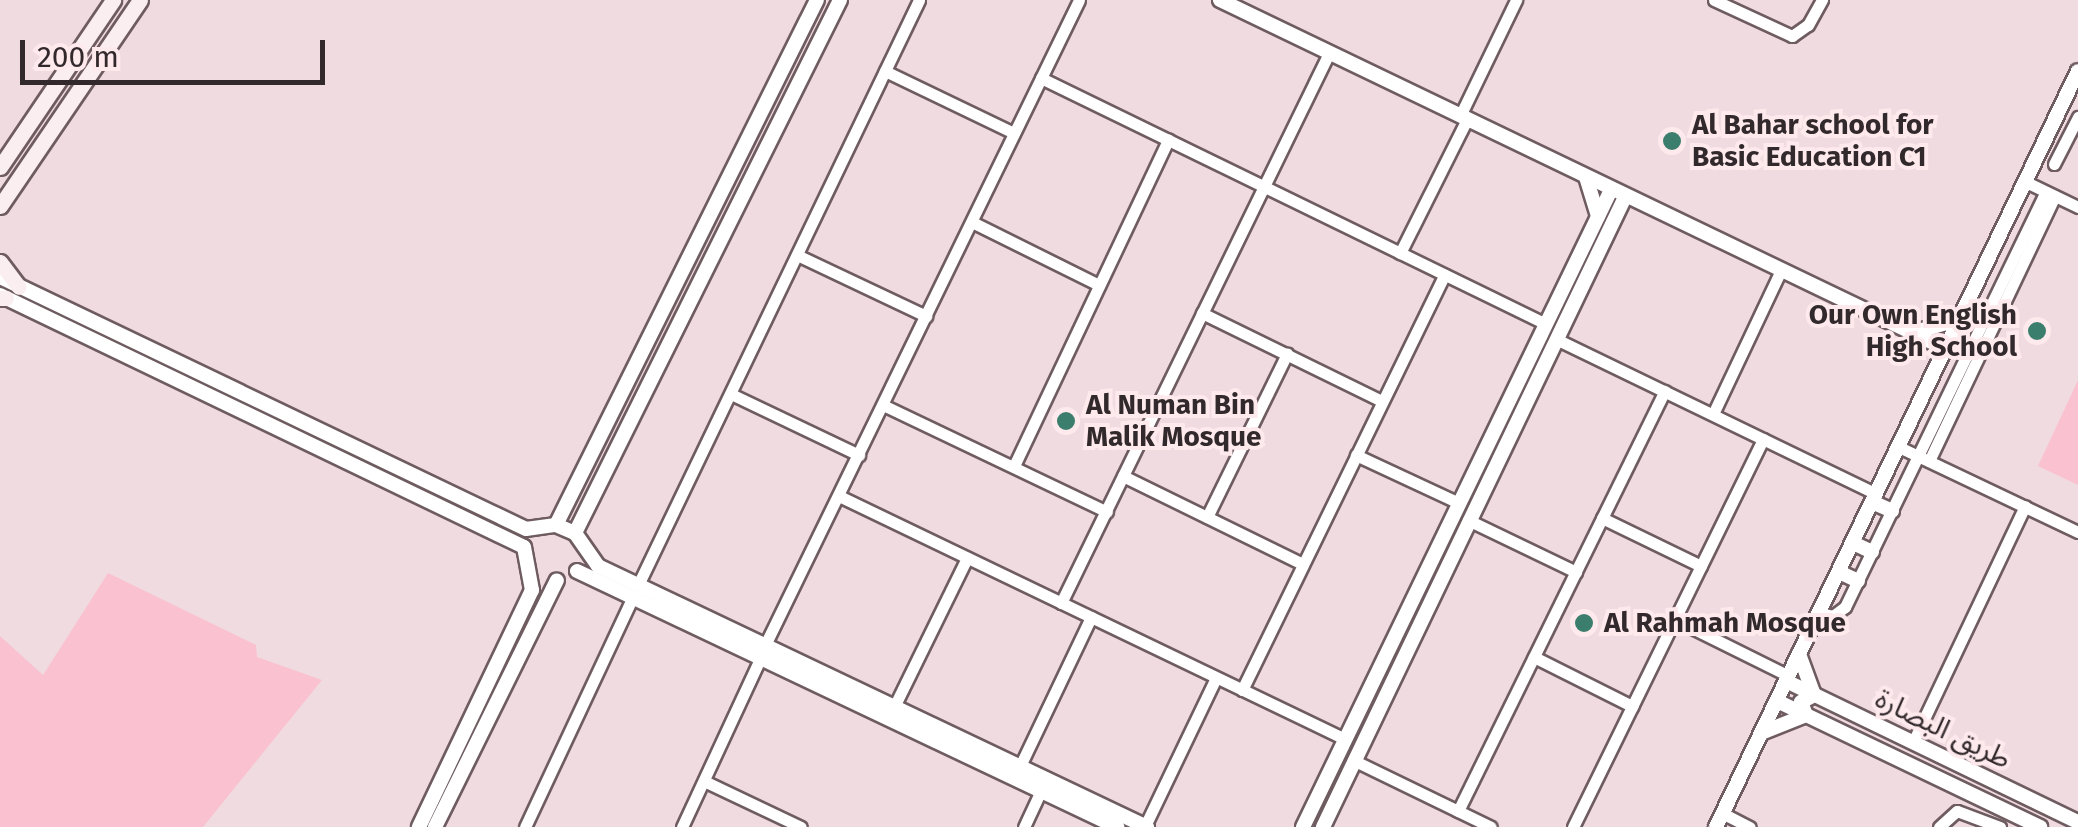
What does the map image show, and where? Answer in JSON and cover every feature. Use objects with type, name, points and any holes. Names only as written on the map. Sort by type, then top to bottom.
[{"type":"main road","points":[[0,167],[114,0]]},
{"type":"main road","points":[[0,220],[4,200],[140,0]]},
{"type":"main road","points":[[0,262],[19,287]]},
{"type":"street","points":[[636,590],[584,552],[576,533],[840,0]]},
{"type":"street","points":[[526,827],[919,0]]},
{"type":"street","points":[[682,827],[1078,0]]},
{"type":"street","points":[[1220,0],[1240,4],[1330,53],[1946,350]]},
{"type":"street","points":[[1400,253],[1516,0]]},
{"type":"street","points":[[1714,0],[1792,36],[1808,26],[1822,0]]},
{"type":"street","points":[[419,827],[532,590],[530,559],[549,528],[567,515],[814,4],[822,4],[828,14],[806,66]]},
{"type":"street","points":[[1061,603],[1330,53]]},
{"type":"street","points":[[885,71],[1014,133]]},
{"type":"street","points":[[1750,827],[1719,820],[2078,71]]},
{"type":"street","points":[[1041,78],[1546,324]]},
{"type":"street","points":[[2054,164],[2078,117]]},
{"type":"street","points":[[1014,466],[1168,140]]},
{"type":"street","points":[[1323,827],[1556,339],[1605,219],[1586,178]]},
{"type":"street","points":[[2026,182],[2078,207]]},
{"type":"street","points":[[1302,827],[1546,324],[1618,193]]},
{"type":"street","points":[[1819,613],[1842,612],[1892,511],[1924,459],[2050,194]]},
{"type":"street","points":[[1605,219],[1652,209]]},
{"type":"street","points":[[972,222],[1099,286]]},
{"type":"street","points":[[797,255],[926,316]]},
{"type":"street","points":[[1713,414],[1781,270]]},
{"type":"street","points":[[1982,273],[2007,284]]},
{"type":"street","points":[[1242,690],[1444,275]]},
{"type":"street","points":[[0,278],[526,528],[576,533]]},
{"type":"street","points":[[2,297],[488,528],[558,580]]},
{"type":"street","points":[[1202,312],[1382,401]]},
{"type":"street","points":[[1912,333],[1960,319]]},
{"type":"street","points":[[1912,333],[1930,349],[1932,379]]},
{"type":"street","points":[[1556,339],[1763,439],[1892,511]]},
{"type":"street","points":[[1206,517],[1288,354]]},
{"type":"street","points":[[1458,811],[1665,391]]},
{"type":"street","points":[[731,394],[859,454]]},
{"type":"street","points":[[883,405],[1106,512]]},
{"type":"street","points":[[1573,827],[1763,439]]},
{"type":"street","points":[[1899,447],[2078,532]]},
{"type":"street","points":[[1356,454],[1459,504]]},
{"type":"street","points":[[1123,476],[1303,564]]},
{"type":"street","points":[[839,496],[1345,740]]},
{"type":"street","points":[[1913,742],[2025,506]]},
{"type":"street","points":[[1602,518],[1701,566]]},
{"type":"street","points":[[1468,520],[1576,572]]},
{"type":"street","points":[[1853,543],[1872,552]]},
{"type":"street","points":[[577,571],[584,552]]},
{"type":"street","points":[[894,707],[967,558]]},
{"type":"street","points":[[435,827],[558,580],[577,571],[636,590],[1117,827]]},
{"type":"street","points":[[1839,572],[1858,580]]},
{"type":"street","points":[[1020,766],[1091,617]]},
{"type":"street","points":[[1674,620],[1787,679]]},
{"type":"street","points":[[763,651],[894,707],[1146,827],[1216,678]]},
{"type":"street","points":[[1761,734],[1806,715],[1801,702],[1814,695],[1799,654]]},
{"type":"street","points":[[1534,657],[1632,706]]},
{"type":"street","name":"طريق البصارة","points":[[1787,679],[2078,822]]},
{"type":"street","name":"طريق البصارة","points":[[1777,701],[2007,823],[2040,827]]},
{"type":"street","points":[[1352,760],[1491,827]]},
{"type":"street","points":[[704,781],[800,827]]},
{"type":"street","points":[[1024,827],[1041,791]]},
{"type":"street","points":[[1939,827],[1957,811],[2007,823]]},
{"type":"shaded area","points":[[2078,380],[2078,485],[2038,466]]},
{"type":"shaded area","points":[[108,573],[256,645],[257,657],[322,680],[203,827],[0,827],[0,636],[43,675]]},
{"type":"place","name":"Al Bahar school for Basic Education C1","points":[[1672,141]]},
{"type":"place","name":"Our Own English High School","points":[[2037,331]]},
{"type":"place","name":"Al Numan Bin Malik Mosque","points":[[1066,421]]},
{"type":"place","name":"Al Rahmah Mosque","points":[[1584,623]]}]
